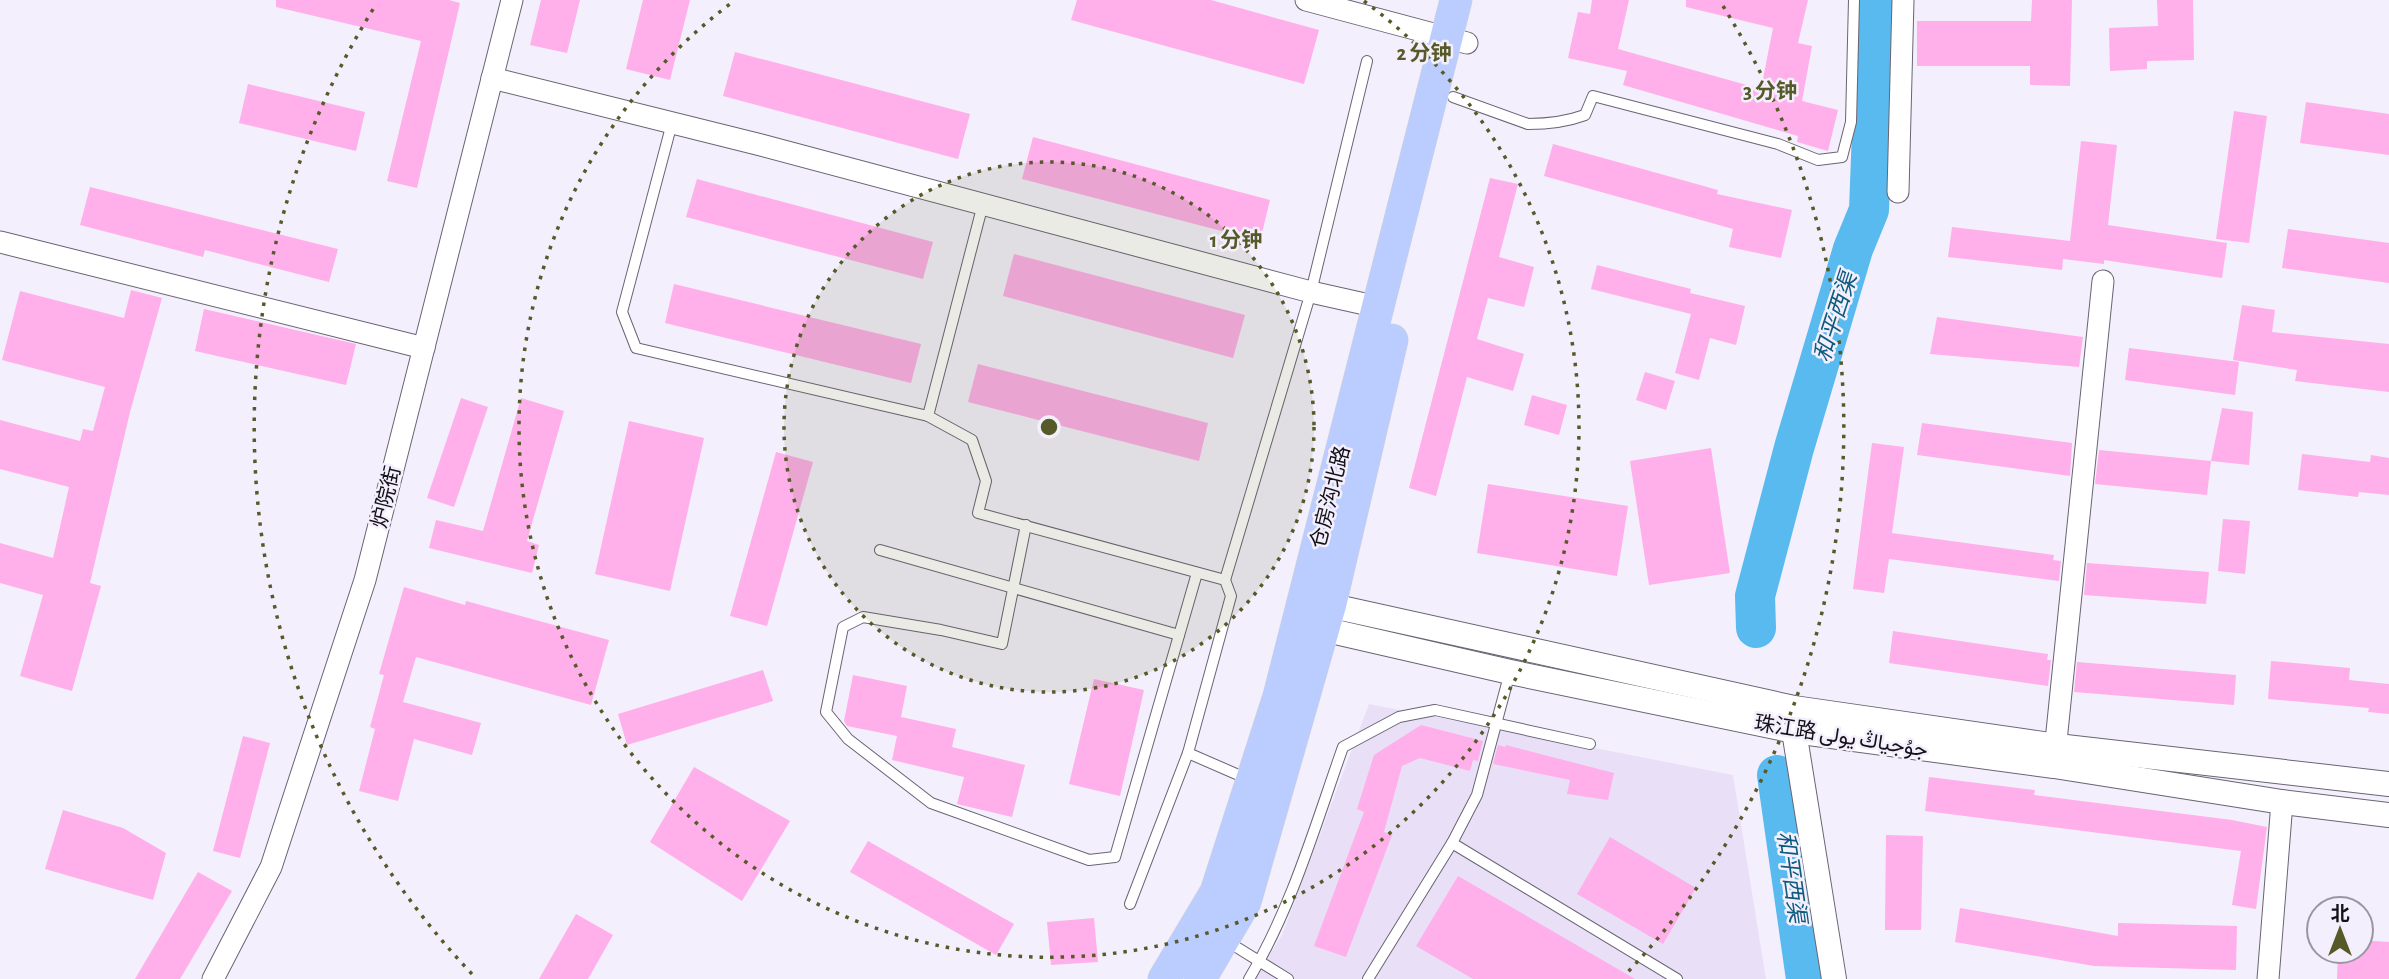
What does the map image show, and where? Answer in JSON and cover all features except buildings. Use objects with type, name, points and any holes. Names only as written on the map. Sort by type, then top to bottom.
[{"type":"main road","name":"仓房沟北路","points":[[1164,979],[1216,892],[1279,695],[1314,614],[1395,326],[1453,97],[1457,40],[1456,0]]},
{"type":"main road","name":"仓房沟北路","points":[[1200,979],[1245,902],[1314,614],[1378,307],[1457,40],[1478,0]]},
{"type":"street","name":"炉院街","points":[[213,979],[271,867],[365,580],[513,0]]},
{"type":"street","points":[[1306,0],[1457,40]]},
{"type":"street","points":[[1898,192],[1903,0]]},
{"type":"street","points":[[492,78],[983,204],[1311,292],[1378,307]]},
{"type":"street","points":[[0,242],[424,348]]},
{"type":"street","points":[[2055,756],[2104,281]]},
{"type":"street","name":"珠江路 جۇجياڭ يولى","points":[[1314,614],[1510,672],[1794,719],[2055,756],[2389,784]]},
{"type":"street","name":"珠江路 جۇجياڭ يولى","points":[[1314,614],[1794,719]]},
{"type":"street","points":[[1794,719],[1834,979]]},
{"type":"street","name":"珠江路 جۇجياڭ يولى","points":[[2055,756],[2282,802],[2389,815]]},
{"type":"street","points":[[2269,979],[2282,802]]},
{"type":"lane","points":[[1453,97],[1528,124],[1540,124],[1568,121],[1585,115],[1593,96],[1778,144],[1818,160],[1842,157],[1851,122],[1854,0]]},
{"type":"lane","points":[[1130,904],[1188,753],[1231,596],[1225,580],[1311,292],[1367,61]]},
{"type":"lane","points":[[672,123],[622,312],[636,348],[928,416],[972,440],[986,481],[978,513],[1225,580]]},
{"type":"lane","points":[[928,416],[983,204]]},
{"type":"lane","points":[[1026,525],[1002,644],[941,630],[863,617],[842,627],[826,712],[848,739],[931,803],[1089,860],[1115,857],[1197,573]]},
{"type":"lane","points":[[880,550],[1179,635]]},
{"type":"lane","points":[[1368,979],[1452,843],[1477,795],[1510,672]]},
{"type":"lane","points":[[1249,979],[1288,904],[1343,747],[1399,717],[1435,710],[1590,744]]},
{"type":"lane","points":[[1188,753],[1252,781]]},
{"type":"lane","points":[[1452,843],[1677,979]]},
{"type":"lane","points":[[1223,939],[1288,979]]},
{"type":"shaded area","points":[[1369,704],[1733,775],[1766,979],[1254,979],[1282,935]]},
{"type":"waterway","name":"和平西渠","points":[[1756,628],[1755,596],[1794,448],[1853,249],[1869,210],[1877,0]]},
{"type":"waterway","name":"和平西渠","points":[[1777,775],[1806,979]]}]
